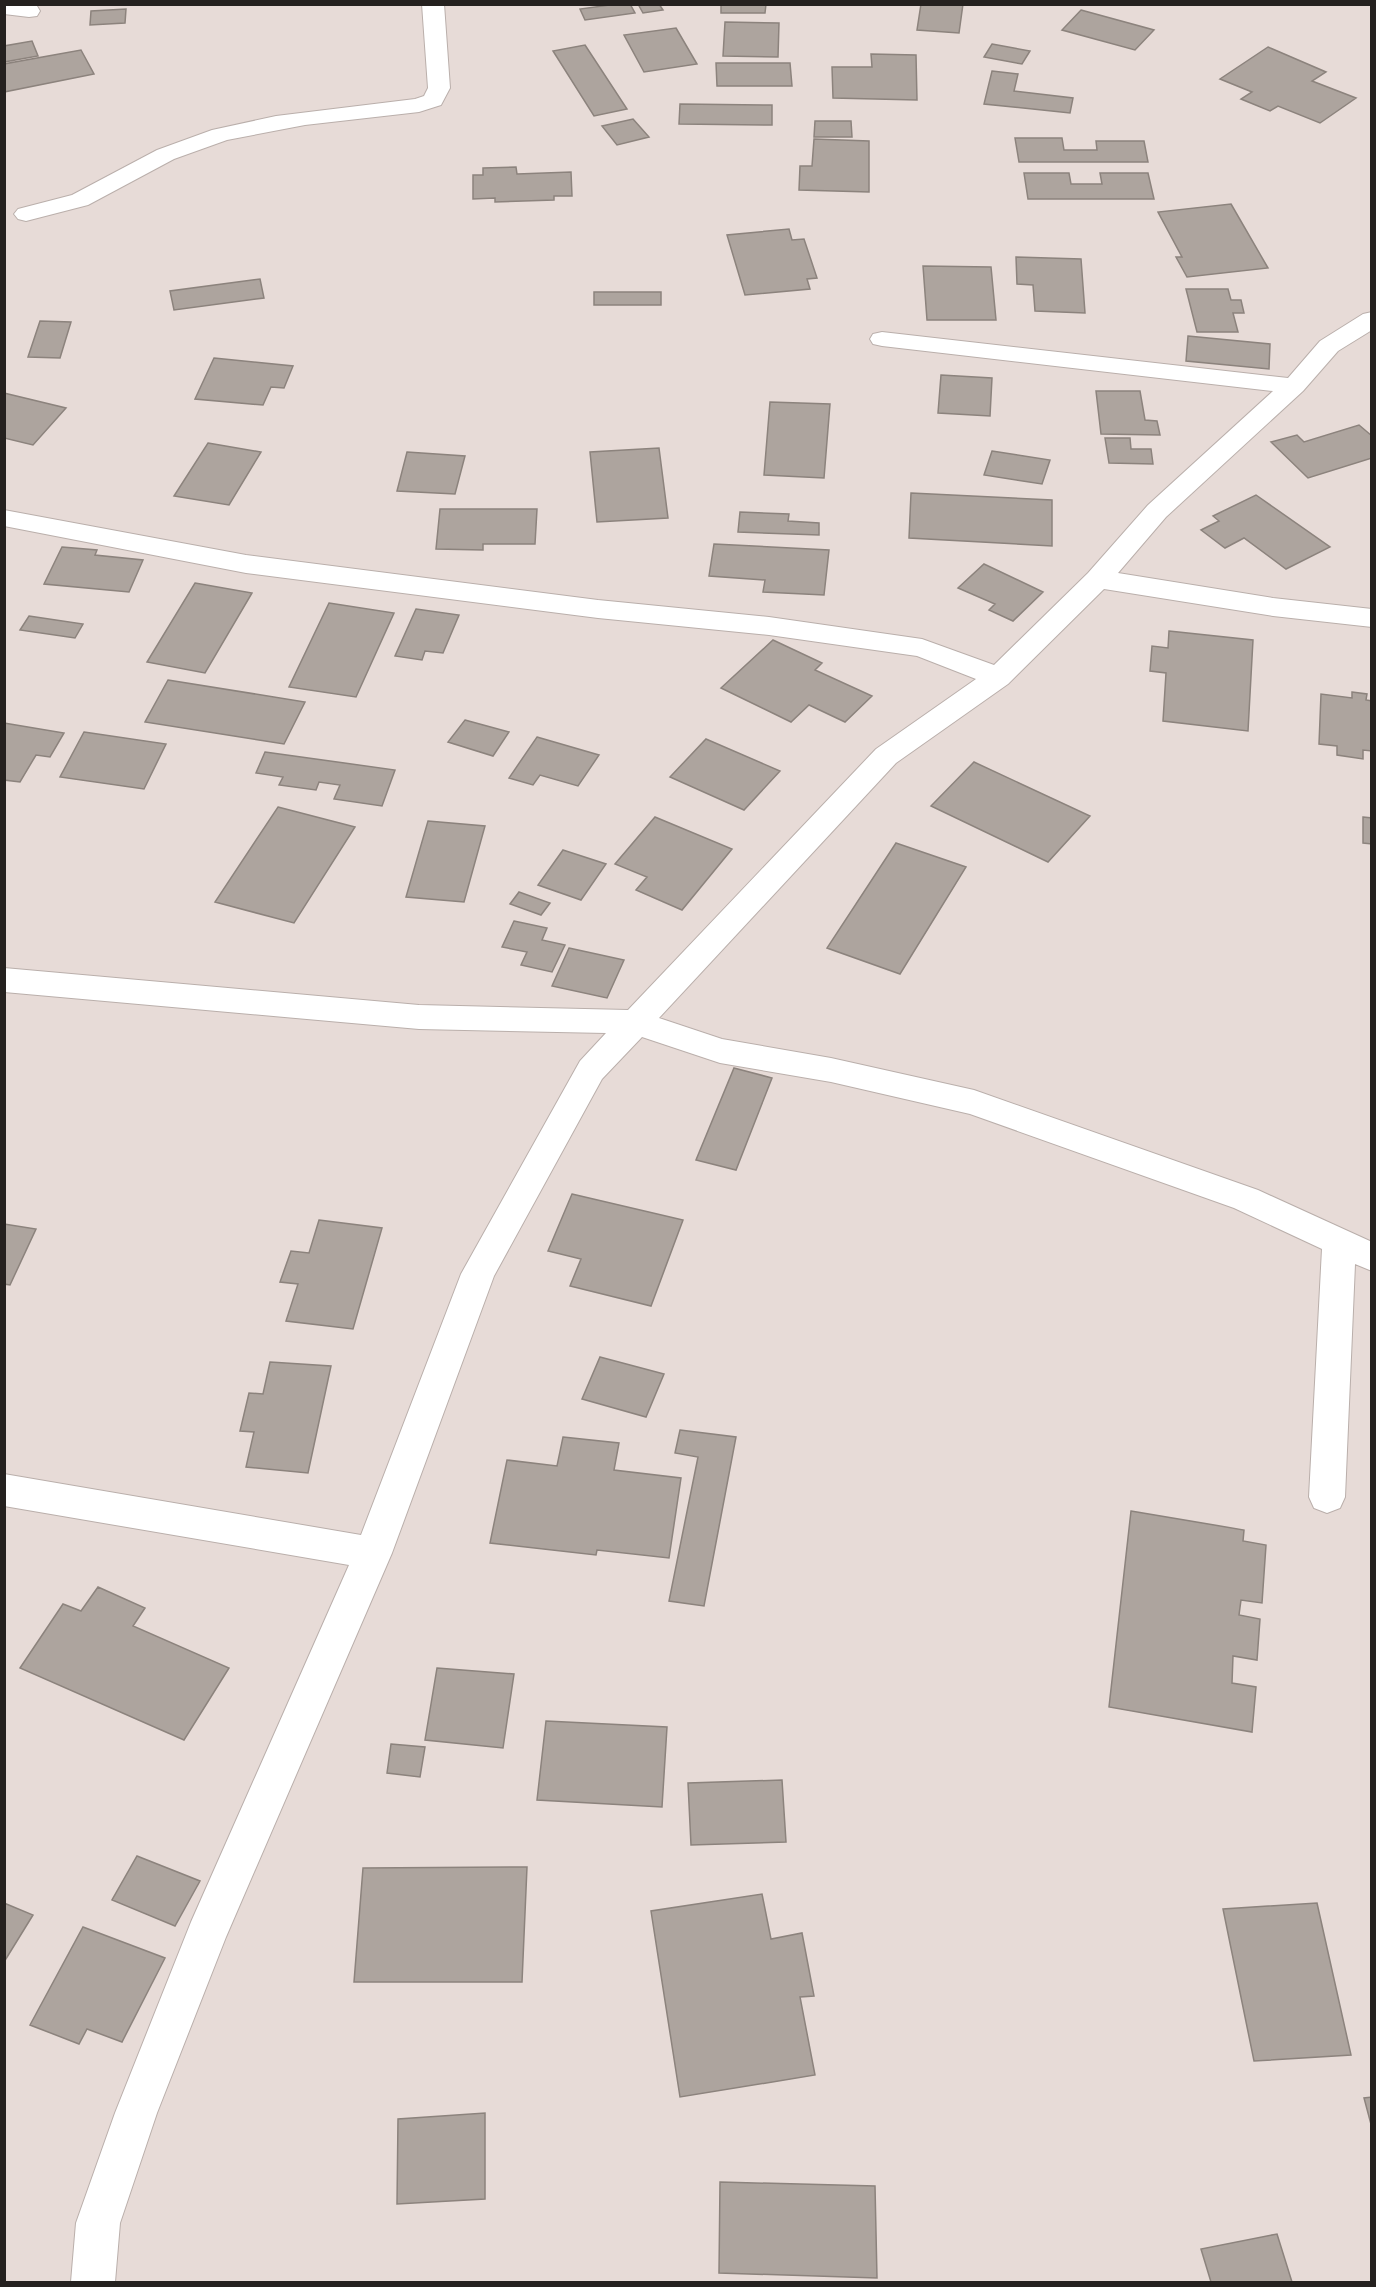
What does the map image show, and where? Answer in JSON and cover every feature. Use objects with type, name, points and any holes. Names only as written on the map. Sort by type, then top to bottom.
[{"type":"street","points":[[26,214],[53,210],[86,197],[154,159],[193,143],[231,132],[281,123],[419,105],[433,100],[440,88],[433,4]]},
{"type":"street","points":[[4,8],[29,11]]},
{"type":"street","points":[[93,2283],[98,2223],[136,2114],[206,1936],[373,1553],[478,1274],[591,1070],[886,756],[998,677],[1098,579],[1157,511],[1294,386],[1329,346],[1371,319]]},
{"type":"street","points":[[882,339],[1294,386]]},
{"type":"street","points":[[4,518],[246,564],[598,609],[769,626],[922,648],[998,677]]},
{"type":"street","points":[[1098,579],[1273,607],[1371,618]]},
{"type":"street","points":[[4,980],[419,1017],[635,1022],[720,1051],[831,1070],[974,1102],[1246,1199],[1371,1257]]},
{"type":"street","points":[[1328,1497],[1339,1242]]},
{"type":"street","points":[[4,1490],[373,1553]]},
{"type":"building","points":[[630,4],[635,13],[585,20],[580,9]]},
{"type":"building","points":[[638,4],[659,4],[663,10],[643,13]]},
{"type":"building","points":[[721,4],[766,4],[765,13],[721,13]]},
{"type":"building","points":[[921,4],[963,4],[959,33],[917,30]]},
{"type":"building","points":[[126,9],[125,23],[90,25],[91,11]]},
{"type":"building","points":[[1081,10],[1154,30],[1135,50],[1062,30]]},
{"type":"building","points":[[725,22],[779,23],[778,57],[723,56]]},
{"type":"building","points":[[676,28],[697,64],[644,72],[624,35]]},
{"type":"building","points":[[32,41],[38,56],[4,62],[4,46]]},
{"type":"building","points":[[992,44],[1030,51],[1022,64],[984,57]]},
{"type":"building","points":[[585,45],[627,109],[594,116],[553,51]]},
{"type":"building","points":[[1268,47],[1326,72],[1312,81],[1356,98],[1320,123],[1278,106],[1270,111],[1241,99],[1252,92],[1220,79]]},
{"type":"building","points":[[81,50],[94,74],[4,92],[4,64]]},
{"type":"building","points":[[871,54],[916,55],[917,100],[833,98],[832,67],[872,67]]},
{"type":"building","points":[[716,63],[790,63],[792,86],[717,86]]},
{"type":"building","points":[[992,71],[1018,74],[1014,91],[1073,98],[1070,113],[984,104]]},
{"type":"building","points":[[680,104],[772,105],[772,125],[679,124]]},
{"type":"building","points":[[633,119],[649,137],[617,145],[602,126]]},
{"type":"building","points":[[815,121],[851,121],[852,137],[814,137]]},
{"type":"building","points":[[1015,138],[1062,138],[1064,150],[1097,150],[1096,141],[1144,141],[1148,162],[1019,162]]},
{"type":"building","points":[[814,139],[869,141],[869,192],[799,190],[800,166],[812,166]]},
{"type":"building","points":[[516,167],[517,174],[571,172],[572,196],[554,196],[554,200],[495,202],[495,198],[473,199],[473,175],[483,175],[483,168]]},
{"type":"building","points":[[1024,173],[1069,173],[1071,184],[1102,184],[1100,173],[1148,173],[1154,199],[1028,199]]},
{"type":"building","points":[[1231,204],[1268,268],[1187,277],[1176,257],[1182,257],[1158,212]]},
{"type":"building","points":[[789,229],[792,240],[804,239],[817,278],[807,279],[810,289],[745,295],[727,235]]},
{"type":"building","points":[[1016,257],[1081,259],[1085,313],[1035,311],[1033,285],[1017,284]]},
{"type":"building","points":[[923,266],[991,267],[996,320],[927,320]]},
{"type":"building","points":[[260,279],[264,298],[174,310],[170,291]]},
{"type":"building","points":[[1186,289],[1228,289],[1231,300],[1241,300],[1244,313],[1233,313],[1238,332],[1197,332]]},
{"type":"building","points":[[594,292],[661,292],[661,305],[594,305]]},
{"type":"building","points":[[40,321],[71,322],[60,358],[28,357]]},
{"type":"building","points":[[1188,336],[1270,344],[1269,369],[1186,361]]},
{"type":"building","points":[[214,358],[293,366],[284,388],[271,387],[263,405],[195,399]]},
{"type":"building","points":[[941,375],[992,378],[990,416],[938,413]]},
{"type":"building","points":[[1096,391],[1140,391],[1145,420],[1157,421],[1160,435],[1101,434]]},
{"type":"building","points":[[4,393],[66,408],[33,445],[4,438]]},
{"type":"building","points":[[770,402],[830,404],[824,478],[764,475]]},
{"type":"building","points":[[1359,425],[1372,436],[1372,458],[1308,478],[1271,442],[1297,435],[1304,442]]},
{"type":"building","points":[[1105,438],[1130,438],[1131,449],[1151,449],[1153,464],[1109,463]]},
{"type":"building","points":[[208,443],[261,452],[229,505],[174,496]]},
{"type":"building","points":[[659,448],[668,518],[597,522],[590,452]]},
{"type":"building","points":[[992,451],[1050,460],[1042,484],[984,475]]},
{"type":"building","points":[[407,452],[465,456],[455,494],[397,491]]},
{"type":"building","points":[[911,493],[1052,500],[1052,546],[909,538]]},
{"type":"building","points":[[1256,495],[1330,547],[1286,569],[1244,538],[1225,548],[1201,530],[1219,521],[1213,516]]},
{"type":"building","points":[[440,509],[537,509],[535,544],[483,544],[483,550],[436,549]]},
{"type":"building","points":[[740,512],[789,514],[788,521],[819,523],[819,535],[738,532]]},
{"type":"building","points":[[714,544],[829,550],[824,595],[763,592],[765,580],[709,576]]},
{"type":"building","points":[[62,547],[97,550],[95,555],[143,560],[129,592],[44,584]]},
{"type":"building","points":[[984,564],[1043,592],[1013,621],[989,610],[995,604],[958,588]]},
{"type":"building","points":[[195,583],[252,593],[205,673],[147,662]]},
{"type":"building","points":[[329,603],[394,613],[356,697],[289,687]]},
{"type":"building","points":[[416,609],[459,615],[443,653],[425,651],[422,660],[395,656]]},
{"type":"building","points":[[29,616],[83,624],[75,638],[20,630]]},
{"type":"building","points":[[1169,631],[1253,640],[1248,731],[1163,721],[1166,673],[1150,671],[1152,646],[1168,648]]},
{"type":"building","points":[[773,640],[822,663],[815,670],[872,696],[845,722],[809,705],[791,722],[721,688]]},
{"type":"building","points":[[168,680],[305,702],[284,744],[145,722]]},
{"type":"building","points":[[1352,692],[1367,694],[1366,700],[1372,701],[1372,751],[1363,750],[1363,759],[1337,755],[1337,746],[1319,744],[1321,694],[1352,698]]},
{"type":"building","points":[[465,720],[509,732],[493,756],[448,742]]},
{"type":"building","points":[[4,723],[64,733],[50,757],[36,755],[20,782],[4,780]]},
{"type":"building","points":[[84,732],[166,744],[144,789],[60,777]]},
{"type":"building","points":[[537,737],[599,755],[578,786],[540,775],[533,785],[509,778]]},
{"type":"building","points":[[706,739],[780,771],[744,810],[670,777]]},
{"type":"building","points":[[265,752],[395,770],[382,806],[334,799],[340,785],[319,782],[316,790],[279,785],[283,777],[256,773]]},
{"type":"building","points":[[974,762],[1090,816],[1048,862],[931,806]]},
{"type":"building","points":[[278,807],[355,827],[294,923],[215,902]]},
{"type":"building","points":[[655,817],[732,849],[682,910],[636,890],[647,877],[615,864]]},
{"type":"building","points":[[1363,817],[1372,818],[1372,844],[1363,843]]},
{"type":"building","points":[[428,821],[485,826],[464,902],[406,897]]},
{"type":"building","points":[[896,843],[966,867],[900,974],[827,948]]},
{"type":"building","points":[[563,850],[606,864],[581,900],[538,885]]},
{"type":"building","points":[[519,892],[550,903],[541,915],[510,904]]},
{"type":"building","points":[[514,921],[547,928],[542,940],[565,945],[552,972],[521,965],[527,952],[502,947]]},
{"type":"building","points":[[569,948],[624,960],[607,998],[552,986]]},
{"type":"building","points":[[734,1068],[772,1078],[736,1170],[696,1160]]},
{"type":"building","points":[[572,1194],[683,1220],[651,1306],[570,1286],[581,1259],[548,1251]]},
{"type":"building","points":[[319,1220],[382,1228],[353,1329],[286,1321],[298,1284],[280,1282],[291,1251],[309,1253]]},
{"type":"building","points":[[4,1224],[36,1229],[10,1285],[4,1284]]},
{"type":"building","points":[[600,1357],[664,1374],[646,1417],[582,1399]]},
{"type":"building","points":[[270,1362],[331,1366],[308,1473],[246,1467],[254,1432],[240,1431],[249,1393],[263,1394]]},
{"type":"building","points":[[680,1430],[736,1437],[704,1606],[669,1601],[698,1457],[675,1453]]},
{"type":"building","points":[[563,1437],[619,1443],[614,1470],[681,1478],[669,1558],[597,1550],[596,1555],[490,1543],[507,1460],[557,1466]]},
{"type":"building","points":[[1131,1511],[1244,1530],[1243,1541],[1266,1545],[1262,1603],[1241,1600],[1239,1615],[1260,1619],[1257,1660],[1233,1656],[1232,1683],[1256,1687],[1252,1732],[1109,1707]]},
{"type":"building","points":[[98,1587],[145,1608],[133,1626],[229,1668],[184,1740],[20,1668],[63,1604],[81,1611]]},
{"type":"building","points":[[437,1668],[514,1674],[503,1748],[425,1740]]},
{"type":"building","points":[[546,1721],[667,1727],[662,1807],[537,1800]]},
{"type":"building","points":[[391,1744],[425,1747],[420,1777],[387,1773]]},
{"type":"building","points":[[782,1780],[786,1842],[691,1845],[688,1783]]},
{"type":"building","points":[[137,1856],[200,1881],[175,1926],[112,1900]]},
{"type":"building","points":[[527,1867],[522,1982],[354,1982],[363,1868]]},
{"type":"building","points":[[762,1894],[771,1939],[802,1933],[814,1996],[800,1997],[815,2075],[680,2097],[651,1911]]},
{"type":"building","points":[[4,1903],[33,1915],[4,1962]]},
{"type":"building","points":[[1317,1903],[1351,2055],[1254,2061],[1223,1909]]},
{"type":"building","points":[[83,1927],[165,1958],[122,2042],[87,2029],[79,2044],[30,2025]]},
{"type":"building","points":[[1372,2097],[1372,2128],[1364,2098]]},
{"type":"building","points":[[485,2113],[485,2199],[397,2204],[398,2119]]},
{"type":"building","points":[[720,2182],[875,2186],[877,2278],[719,2273]]},
{"type":"building","points":[[1277,2234],[1292,2282],[1211,2282],[1201,2249]]}]
